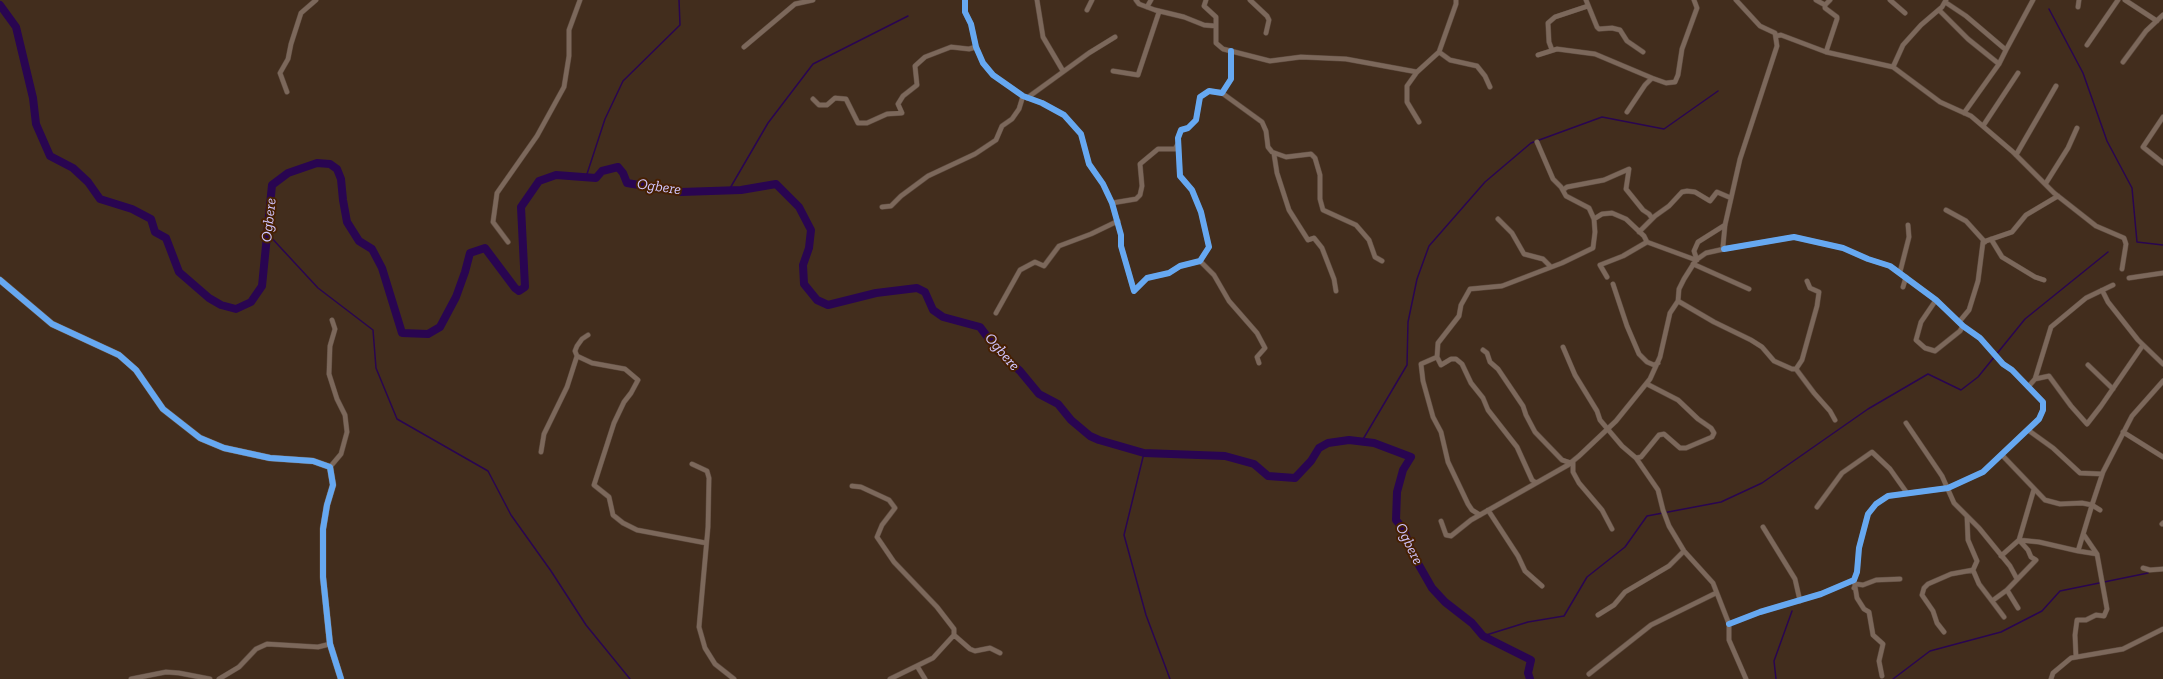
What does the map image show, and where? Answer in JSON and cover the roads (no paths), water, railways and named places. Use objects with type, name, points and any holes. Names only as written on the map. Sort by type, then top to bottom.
[{"type":"street","points":[[287,92],[280,73],[288,59],[301,13],[316,0]]},
{"type":"street","points":[[508,242],[493,222],[497,193],[537,136],[564,87],[569,56],[568,30],[580,0]]},
{"type":"street","points":[[744,47],[795,4],[813,0]]},
{"type":"street","points":[[965,0],[965,12],[971,24],[976,47],[983,63],[993,75],[1025,97],[1042,103],[1064,115],[1081,134],[1089,164],[1103,184],[1112,203],[1118,221],[1121,246],[1134,291],[1147,278],[1169,274],[1180,266],[1200,261],[1209,247],[1204,220],[1192,190],[1180,176],[1178,144],[1178,138],[1181,130],[1188,128],[1196,120],[1200,97],[1209,91],[1222,93],[1262,122],[1266,131],[1268,147],[1274,154],[1276,173],[1289,210],[1308,240],[1314,238],[1322,248],[1334,280],[1336,291]]},
{"type":"street","points":[[1037,0],[1043,37],[1063,71]]},
{"type":"street","points":[[1087,10],[1092,0]]},
{"type":"street","points":[[1136,0],[1139,4],[1159,12],[1184,17],[1204,25],[1215,26]]},
{"type":"street","points":[[1147,7],[1151,0]]},
{"type":"street","points":[[1206,0],[1204,6],[1216,17],[1216,43],[1223,49],[1270,61],[1301,57],[1346,59],[1417,72]]},
{"type":"street","points":[[1250,0],[1267,16],[1269,20],[1266,33]]},
{"type":"street","points":[[1419,122],[1407,102],[1406,95],[1410,80],[1439,52],[1456,4],[1456,0]]},
{"type":"street","points":[[1586,0],[1599,29],[1612,28],[1620,30],[1627,41],[1643,52]]},
{"type":"street","points":[[1538,55],[1552,50],[1574,50],[1595,54],[1652,78],[1666,82],[1675,82],[1678,75],[1682,49],[1697,8],[1694,0]]},
{"type":"street","points":[[1736,0],[1760,26],[1776,36],[1781,35],[1826,52],[1893,67],[1940,102],[1971,116],[2016,155],[2058,196],[2096,226],[2124,238],[2126,244],[2122,268]]},
{"type":"street","points":[[1816,0],[1825,5],[1825,8],[1837,17],[1826,52]]},
{"type":"street","points":[[1825,5],[1830,0]]},
{"type":"street","points":[[1890,0],[1905,12]]},
{"type":"street","points":[[1964,113],[1999,64],[2033,0]]},
{"type":"street","points":[[2078,7],[2079,0]]},
{"type":"street","points":[[2087,45],[2118,0]]},
{"type":"street","points":[[2125,0],[2157,21]]},
{"type":"street","points":[[1893,67],[1903,45],[1939,10],[1946,1],[2006,50]]},
{"type":"street","points":[[1552,50],[1549,42],[1548,23],[1555,17],[1588,6]]},
{"type":"street","points":[[1939,10],[1968,39],[1999,64]]},
{"type":"street","points":[[1113,71],[1138,75],[1159,12]]},
{"type":"street","points":[[2123,62],[2146,31],[2163,15]]},
{"type":"street","points":[[1724,249],[1725,225],[1740,159],[1777,46],[1776,36]]},
{"type":"street","points":[[882,207],[891,206],[905,193],[928,176],[975,154],[996,140],[1002,126],[1012,119],[1019,110],[1025,97],[1115,38]]},
{"type":"street","points":[[813,99],[819,105],[827,105],[835,98],[846,99],[858,123],[867,123],[887,114],[902,113],[898,104],[903,96],[917,85],[915,66],[924,57],[951,47],[969,49],[976,47]]},
{"type":"street","points":[[1222,93],[1231,79],[1231,51]]},
{"type":"street","points":[[1439,52],[1450,60],[1477,66],[1485,76],[1490,87]]},
{"type":"street","points":[[1983,126],[2018,73]]},
{"type":"street","points":[[1627,112],[1645,85],[1652,78]]},
{"type":"street","points":[[2016,155],[2056,86]]},
{"type":"street","points":[[2163,117],[2143,147],[2163,163]]},
{"type":"street","points":[[2046,183],[2068,148],[2077,128]]},
{"type":"street","points":[[1536,483],[1532,480],[1518,448],[1488,410],[1481,394],[1471,383],[1462,364],[1456,359],[1451,359],[1441,365],[1437,357],[1438,343],[1459,316],[1461,305],[1470,289],[1502,286],[1551,267],[1593,248],[1595,232],[1594,219],[1589,208],[1566,196],[1551,175],[1537,142]]},
{"type":"street","points":[[1112,203],[1136,199],[1140,195],[1142,186],[1140,164],[1158,149],[1175,149],[1178,144]]},
{"type":"street","points":[[1274,154],[1286,157],[1311,154],[1315,158],[1320,175],[1320,199],[1323,210],[1356,225],[1369,240],[1375,257],[1382,261]]},
{"type":"street","points":[[1563,190],[1567,187],[1611,177],[1629,169],[1626,189],[1639,206],[1652,218]]},
{"type":"street","points":[[1639,232],[1652,218],[1669,206],[1682,192],[1695,192],[1710,201],[1717,192],[1731,198]]},
{"type":"street","points":[[1936,300],[1921,322],[1916,340],[1925,348],[1935,351],[1960,331],[1961,324],[1969,310],[1976,291],[1981,249],[1984,242],[2012,232],[2026,215],[2058,196]]},
{"type":"street","points":[[1946,210],[1966,221],[1984,242]]},
{"type":"street","points":[[1594,219],[1602,214],[1619,215],[1631,222],[1647,242],[1695,262],[1749,289]]},
{"type":"street","points":[[1498,219],[1512,233],[1524,254],[1542,259],[1551,267]]},
{"type":"street","points":[[996,313],[1020,270],[1034,262],[1044,266],[1059,246],[1092,234],[1118,221]]},
{"type":"street","points":[[1695,262],[1694,251],[1698,242],[1725,225]]},
{"type":"street","points":[[1900,272],[1909,237],[1908,225]]},
{"type":"street","points":[[1441,521],[1446,535],[1451,536],[1488,510],[1572,462],[1616,421],[1647,384],[1658,362],[1668,322],[1673,307],[1678,301],[1680,289],[1695,262],[1706,253],[1794,237],[1843,248],[1900,272],[1936,300],[1961,324],[1980,338],[2003,364],[2043,402],[2043,410],[2039,419],[1983,472],[1948,488],[1888,496],[1876,504],[1868,514],[1859,548],[1854,588],[1864,609],[1869,612],[1873,635],[1883,644],[1879,661],[1882,676]]},
{"type":"street","points":[[1991,239],[2002,258],[2035,277],[2044,280]]},
{"type":"street","points":[[1607,277],[1600,265],[1623,256],[1647,242]]},
{"type":"street","points":[[1200,261],[1214,275],[1230,301],[1260,338],[1265,348],[1257,357],[1259,363]]},
{"type":"street","points":[[2129,278],[2163,272]]},
{"type":"street","points":[[1903,287],[1906,277]]},
{"type":"street","points":[[0,280],[52,324],[119,356],[136,370],[163,409],[200,438],[224,448],[270,458],[313,461],[330,467]]},
{"type":"street","points":[[1796,369],[1802,360],[1817,306],[1818,292],[1810,288],[1807,281]]},
{"type":"street","points":[[1612,284],[1639,354],[1647,362],[1654,365],[1658,362]]},
{"type":"street","points":[[2035,380],[2050,327],[2072,307],[2113,285]]},
{"type":"street","points":[[2102,290],[2108,302],[2143,345],[2163,364]]},
{"type":"street","points":[[1678,301],[1714,322],[1751,340],[1762,347],[1774,361],[1792,369],[1796,369],[1814,393],[1830,410],[1835,420]]},
{"type":"street","points":[[332,320],[334,329],[330,346],[329,374],[337,399],[345,415],[347,432],[341,454],[330,467],[333,485],[326,511],[322,556],[326,614],[330,644],[341,679]]},
{"type":"street","points":[[541,452],[544,434],[567,387],[577,356],[575,351],[577,346],[582,339],[588,335]]},
{"type":"street","points":[[2028,387],[2035,380],[2049,376],[2068,402],[2087,424],[2143,345]]},
{"type":"street","points":[[1564,347],[1575,375],[1595,408],[1600,420],[1622,446],[1636,458],[1658,490],[1664,512],[1684,551],[1708,576],[1728,624],[1729,640],[1746,679]]},
{"type":"street","points":[[1483,350],[1487,353],[1490,362],[1498,369],[1523,406],[1535,432],[1562,460],[1572,462]]},
{"type":"street","points":[[577,356],[592,363],[625,369],[638,380],[624,402],[614,423],[594,485],[609,497],[613,515],[623,523],[637,530],[706,543]]},
{"type":"street","points":[[1437,357],[1421,364],[1423,381],[1433,417],[1441,432],[1448,462],[1468,504],[1472,510],[1480,515]]},
{"type":"street","points":[[2088,365],[2112,389]]},
{"type":"street","points":[[2078,551],[2084,535],[2086,519],[2102,474],[2123,432],[2132,416],[2163,382]]},
{"type":"street","points":[[1636,458],[1641,457],[1659,435],[1664,434],[1680,448],[1686,448],[1705,442],[1714,435],[1711,428],[1698,419],[1678,400],[1647,384]]},
{"type":"street","points":[[1906,423],[1931,458],[1948,488],[1954,503],[1979,528],[2017,578]]},
{"type":"street","points":[[2028,430],[2053,448],[2080,473],[2102,474]]},
{"type":"street","points":[[2123,432],[2163,457]]},
{"type":"street","points":[[1817,507],[1842,473],[1872,452],[1890,469],[1907,493]]},
{"type":"street","points":[[2002,455],[2045,500],[2060,504],[2082,503],[2092,505],[2100,510]]},
{"type":"street","points":[[1572,462],[1573,472],[1579,483],[1602,510],[1612,529]]},
{"type":"street","points":[[692,464],[707,471],[709,478],[700,627],[705,648],[715,664],[734,679]]},
{"type":"street","points":[[852,486],[861,487],[889,500],[896,508],[882,525],[877,537],[894,562],[949,621],[954,629],[954,635],[933,658],[890,679]]},
{"type":"street","points":[[2001,556],[2019,540],[2034,489]]},
{"type":"street","points":[[1488,510],[1518,556],[1525,571],[1542,586]]},
{"type":"street","points":[[1967,517],[1968,540],[1977,560],[1973,570],[1979,584],[2004,617]]},
{"type":"street","points":[[1763,527],[1795,579],[1800,601]]},
{"type":"street","points":[[2076,657],[2075,635],[2077,620],[2086,620],[2096,615],[2104,616],[2107,609],[2097,554],[2084,535]]},
{"type":"street","points":[[2019,540],[2039,542],[2097,554]]},
{"type":"street","points":[[1992,601],[2007,590],[2036,560],[2031,557],[2028,550],[2019,540]]},
{"type":"street","points":[[1598,615],[1614,605],[1624,592],[1669,566],[1684,551]]},
{"type":"street","points":[[2143,568],[2150,570],[2163,569]]},
{"type":"street","points":[[1944,632],[1937,623],[1933,611],[1922,595],[1924,588],[1928,584],[1951,574],[1973,570]]},
{"type":"street","points":[[1854,588],[1856,584],[1863,585],[1876,580],[1900,579]]},
{"type":"street","points":[[1728,624],[1760,612],[1800,601],[1854,580]]},
{"type":"street","points":[[2007,590],[2018,608]]},
{"type":"street","points":[[1589,674],[1651,625],[1716,593]]},
{"type":"street","points":[[2051,679],[2053,673],[2071,658],[2123,649],[2163,629]]},
{"type":"street","points":[[954,635],[970,649],[975,651],[990,648],[1000,653]]},
{"type":"street","points":[[219,679],[239,667],[256,649],[267,644],[318,647],[330,644]]},
{"type":"street","points":[[917,666],[925,679]]},
{"type":"street","points":[[131,679],[166,672],[180,673],[210,679]]},
{"type":"waterway","points":[[586,177],[605,119],[623,81],[680,25],[679,0]]},
{"type":"waterway","name":"Ogbere","points":[[0,5],[16,27],[33,98],[36,124],[50,156],[73,168],[88,182],[100,199],[132,209],[151,219],[155,232],[166,238],[179,272],[209,298],[221,305],[236,309],[251,302],[262,286],[272,185],[288,173],[317,163],[330,164],[337,169],[341,179],[347,222],[359,241],[372,249],[382,268],[402,333],[428,334],[440,327],[456,297],[470,253],[485,248],[515,288],[519,291],[525,287],[521,207],[539,181],[556,175],[596,178],[602,171],[618,167],[623,173],[627,183],[681,192],[741,190],[776,184],[799,207],[811,230],[809,248],[803,265],[804,284],[817,300],[828,305],[876,293],[917,288],[925,292],[933,310],[943,317],[980,327],[998,351],[1020,371],[1039,394],[1058,404],[1071,420],[1090,436],[1099,440],[1144,453],[1225,456],[1254,464],[1268,476],[1295,478],[1311,461],[1319,448],[1328,443],[1349,440],[1374,443],[1411,457],[1403,470],[1397,492],[1396,520],[1404,530],[1412,553],[1432,588],[1445,602],[1472,623],[1483,636],[1531,660],[1528,673],[1530,679]]},
{"type":"waterway","points":[[2049,9],[2083,73],[2107,141],[2132,188],[2137,242],[2163,245]]},
{"type":"waterway","points":[[729,190],[768,123],[813,64],[908,16]]},
{"type":"waterway","points":[[1362,441],[1407,365],[1408,322],[1417,279],[1429,246],[1485,182],[1531,143],[1602,117],[1664,129],[1718,91]]},
{"type":"waterway","points":[[268,234],[318,288],[373,330],[376,368],[397,419],[488,471],[511,515],[551,571],[586,625],[630,679]]},
{"type":"waterway","points":[[1483,636],[1528,622],[1564,616],[1587,577],[1625,547],[1647,516],[1721,502],[1762,483],[1868,409],[1928,374],[1961,390],[1978,377],[2025,319],[2108,252]]},
{"type":"waterway","points":[[1144,453],[1124,535],[1146,615],[1170,679]]},
{"type":"waterway","points":[[1893,679],[1930,651],[2001,632],[2042,611],[2060,591],[2148,573]]},
{"type":"waterway","points":[[1776,679],[1774,661],[1792,611]]}]
